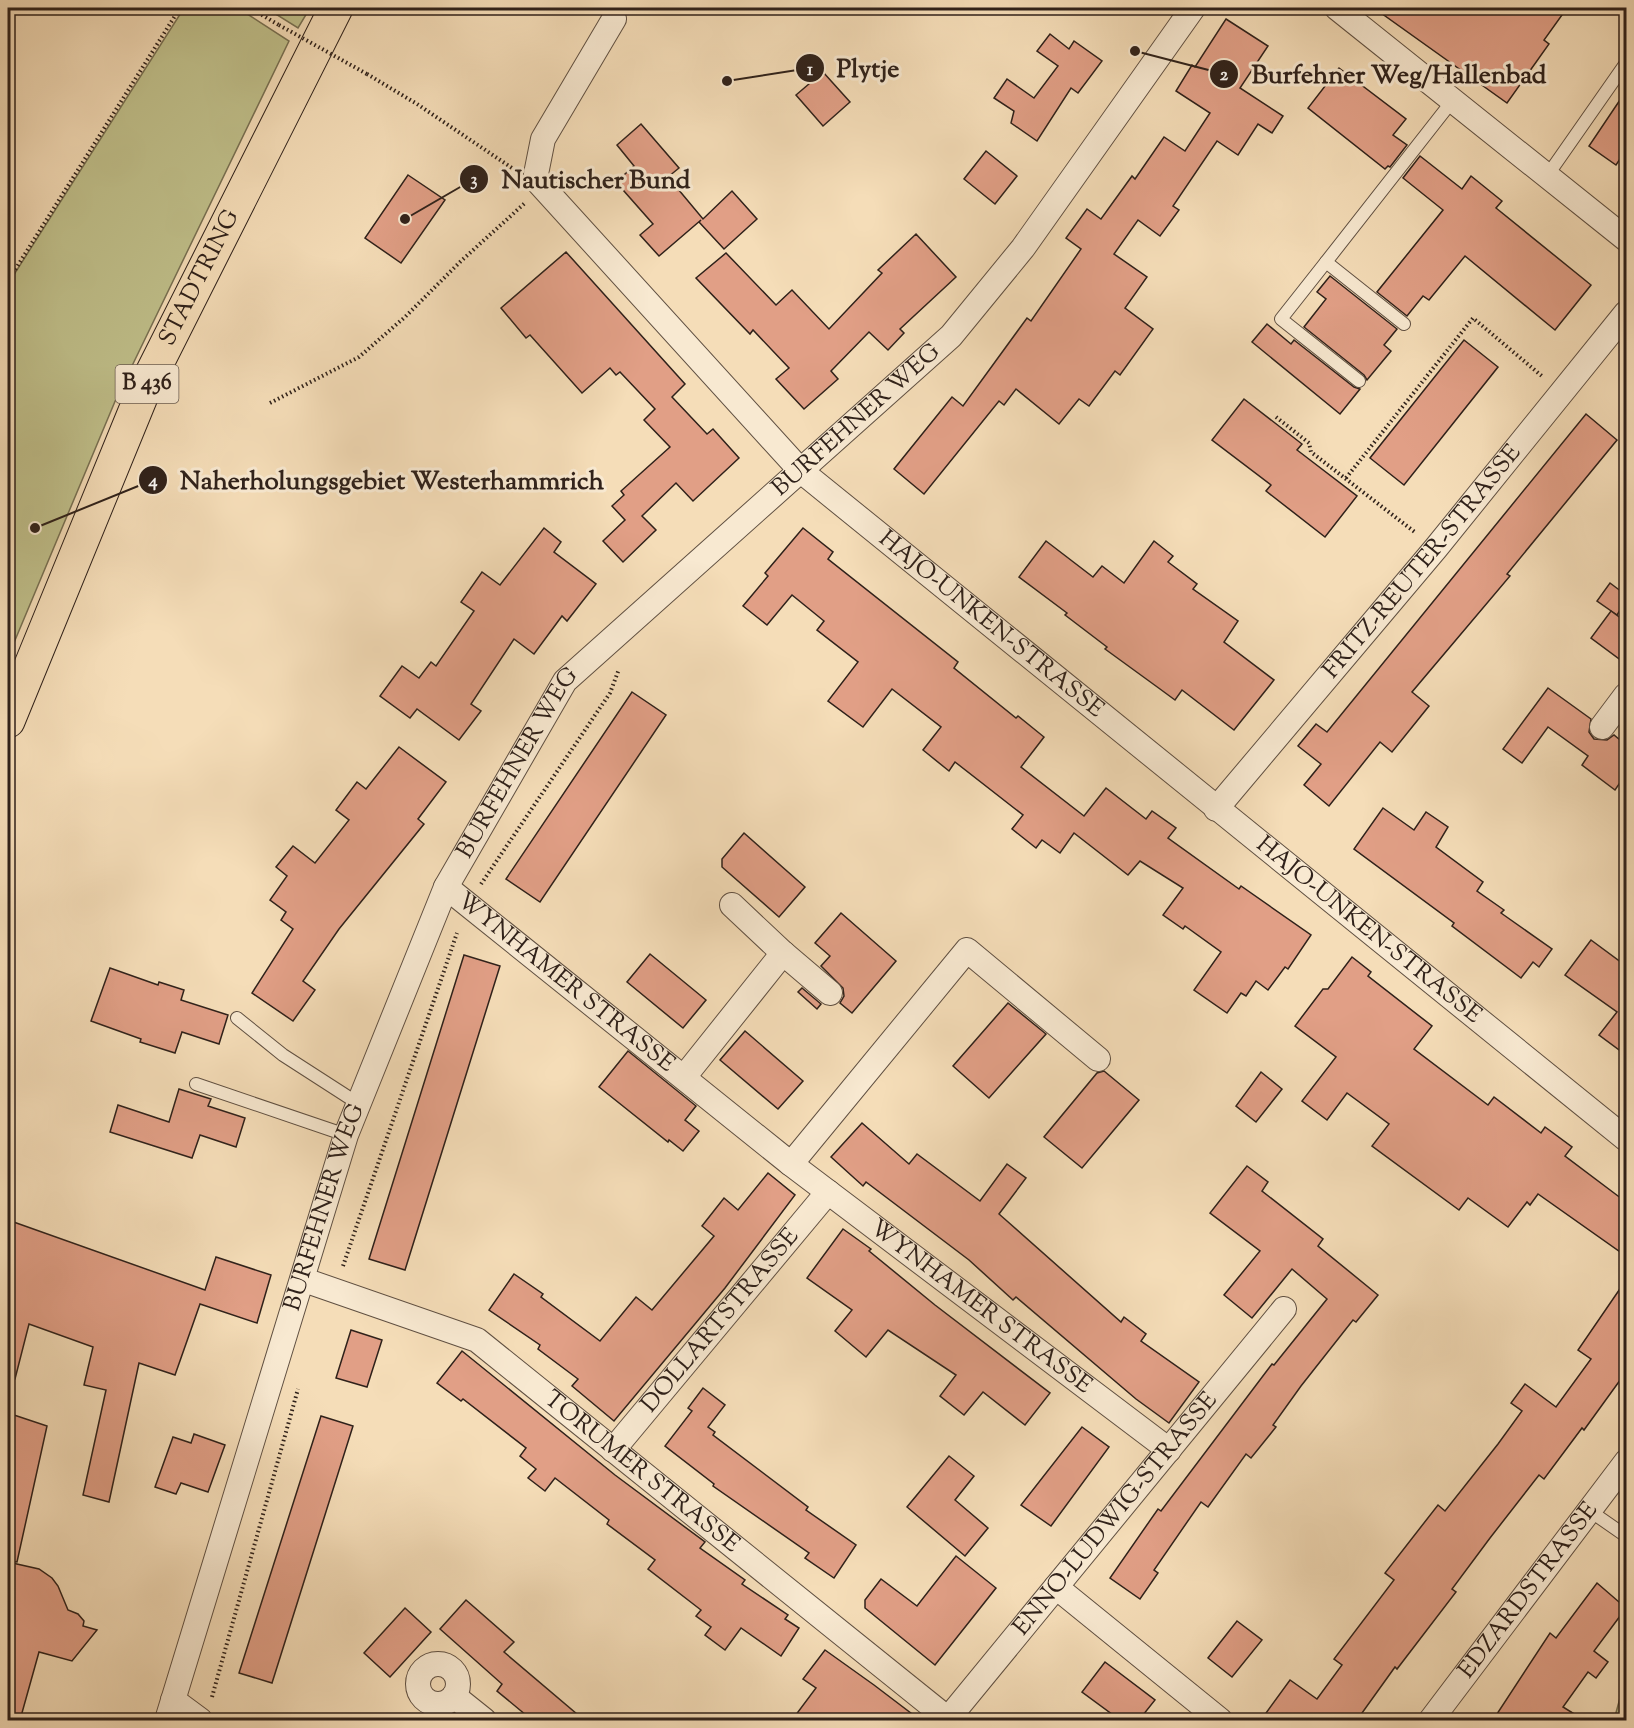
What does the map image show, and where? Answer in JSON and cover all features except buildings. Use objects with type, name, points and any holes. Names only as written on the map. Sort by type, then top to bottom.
[{"type":"highway","name":"STADTRING","points":[[8,721],[145,387],[336,8]]},
{"type":"street","name":"BURFEHNER WEG","points":[[170,1710],[304,1280],[346,1135],[447,887],[565,681],[951,336],[1023,248],[1193,8]]},
{"type":"street","points":[[1337,8],[1626,239]]},
{"type":"street","points":[[538,179],[543,139],[617,13]]},
{"type":"street","name":"HAJO-UNKEN-STRASSE","points":[[538,179],[801,471],[1216,809],[1402,954],[1626,1139]]},
{"type":"street","name":"FRITZ-REUTER-STRASSE","points":[[1216,809],[1436,548],[1626,313]]},
{"type":"street","points":[[1602,727],[1626,695]]},
{"type":"street","name":"WYNHAMER STRASSE","points":[[447,887],[791,1164],[1169,1450]]},
{"type":"street","points":[[732,905],[830,993]]},
{"type":"street","points":[[791,1164],[967,950],[1098,1059]]},
{"type":"street","name":"WYNHAMER STRASSE","points":[[684,1077],[783,953]]},
{"type":"street","name":"DOLLARTSTRASSE","points":[[613,1450],[828,1192]]},
{"type":"street","name":"TORUMER STRASSE","points":[[304,1280],[477,1340],[948,1720]]},
{"type":"street","name":"ENNO-LUDWIG-STRASSE","points":[[948,1720],[1284,1309]]},
{"type":"street","name":"EDZARDSTRASSE","points":[[1431,1720],[1626,1462]]},
{"type":"street","points":[[1056,1587],[1220,1720]]},
{"type":"street","points":[[454,1696],[484,1720]]},
{"type":"street","points":[[170,1710],[200,1720]]},
{"type":"lane","points":[[1547,176],[1626,63]]},
{"type":"lane","points":[[1359,381],[1281,319],[1453,100]]},
{"type":"lane","points":[[1326,262],[1404,324]]},
{"type":"lane","points":[[237,1018],[283,1054],[359,1104]]},
{"type":"lane","points":[[196,1084],[346,1135]]},
{"type":"lane","points":[[1590,1511],[1626,1536]]},
{"type":"path","points":[[8,281],[180,8]]},
{"type":"path","points":[[250,8],[417,104],[514,170],[538,179],[523,206],[359,357],[270,403]]},
{"type":"path","points":[[1346,478],[1473,318],[1563,393]]},
{"type":"path","points":[[1276,417],[1309,443],[1311,452],[1436,548]]},
{"type":"path","points":[[344,1294],[343,1263],[458,932],[481,915],[479,887],[610,693],[622,660]]},
{"type":"path","points":[[212,1698],[301,1377]]},
{"type":"green space","points":[[184,8],[238,8],[289,41],[116,399],[8,657],[8,284]]},
{"type":"green space","points":[[266,8],[310,8],[298,28]]},
{"type":"green space","points":[[1626,1676],[1626,1720],[1614,1720]]},
{"type":"place","name":"Burfehner Weg/Hallenbad","points":[[1135,51]]},
{"type":"place","name":"Plytje","points":[[727,81]]},
{"type":"place","name":"Nautischer Bund","points":[[405,219]]},
{"type":"place","name":"Naherholungsgebiet Westerhammrich","points":[[35,528]]}]
